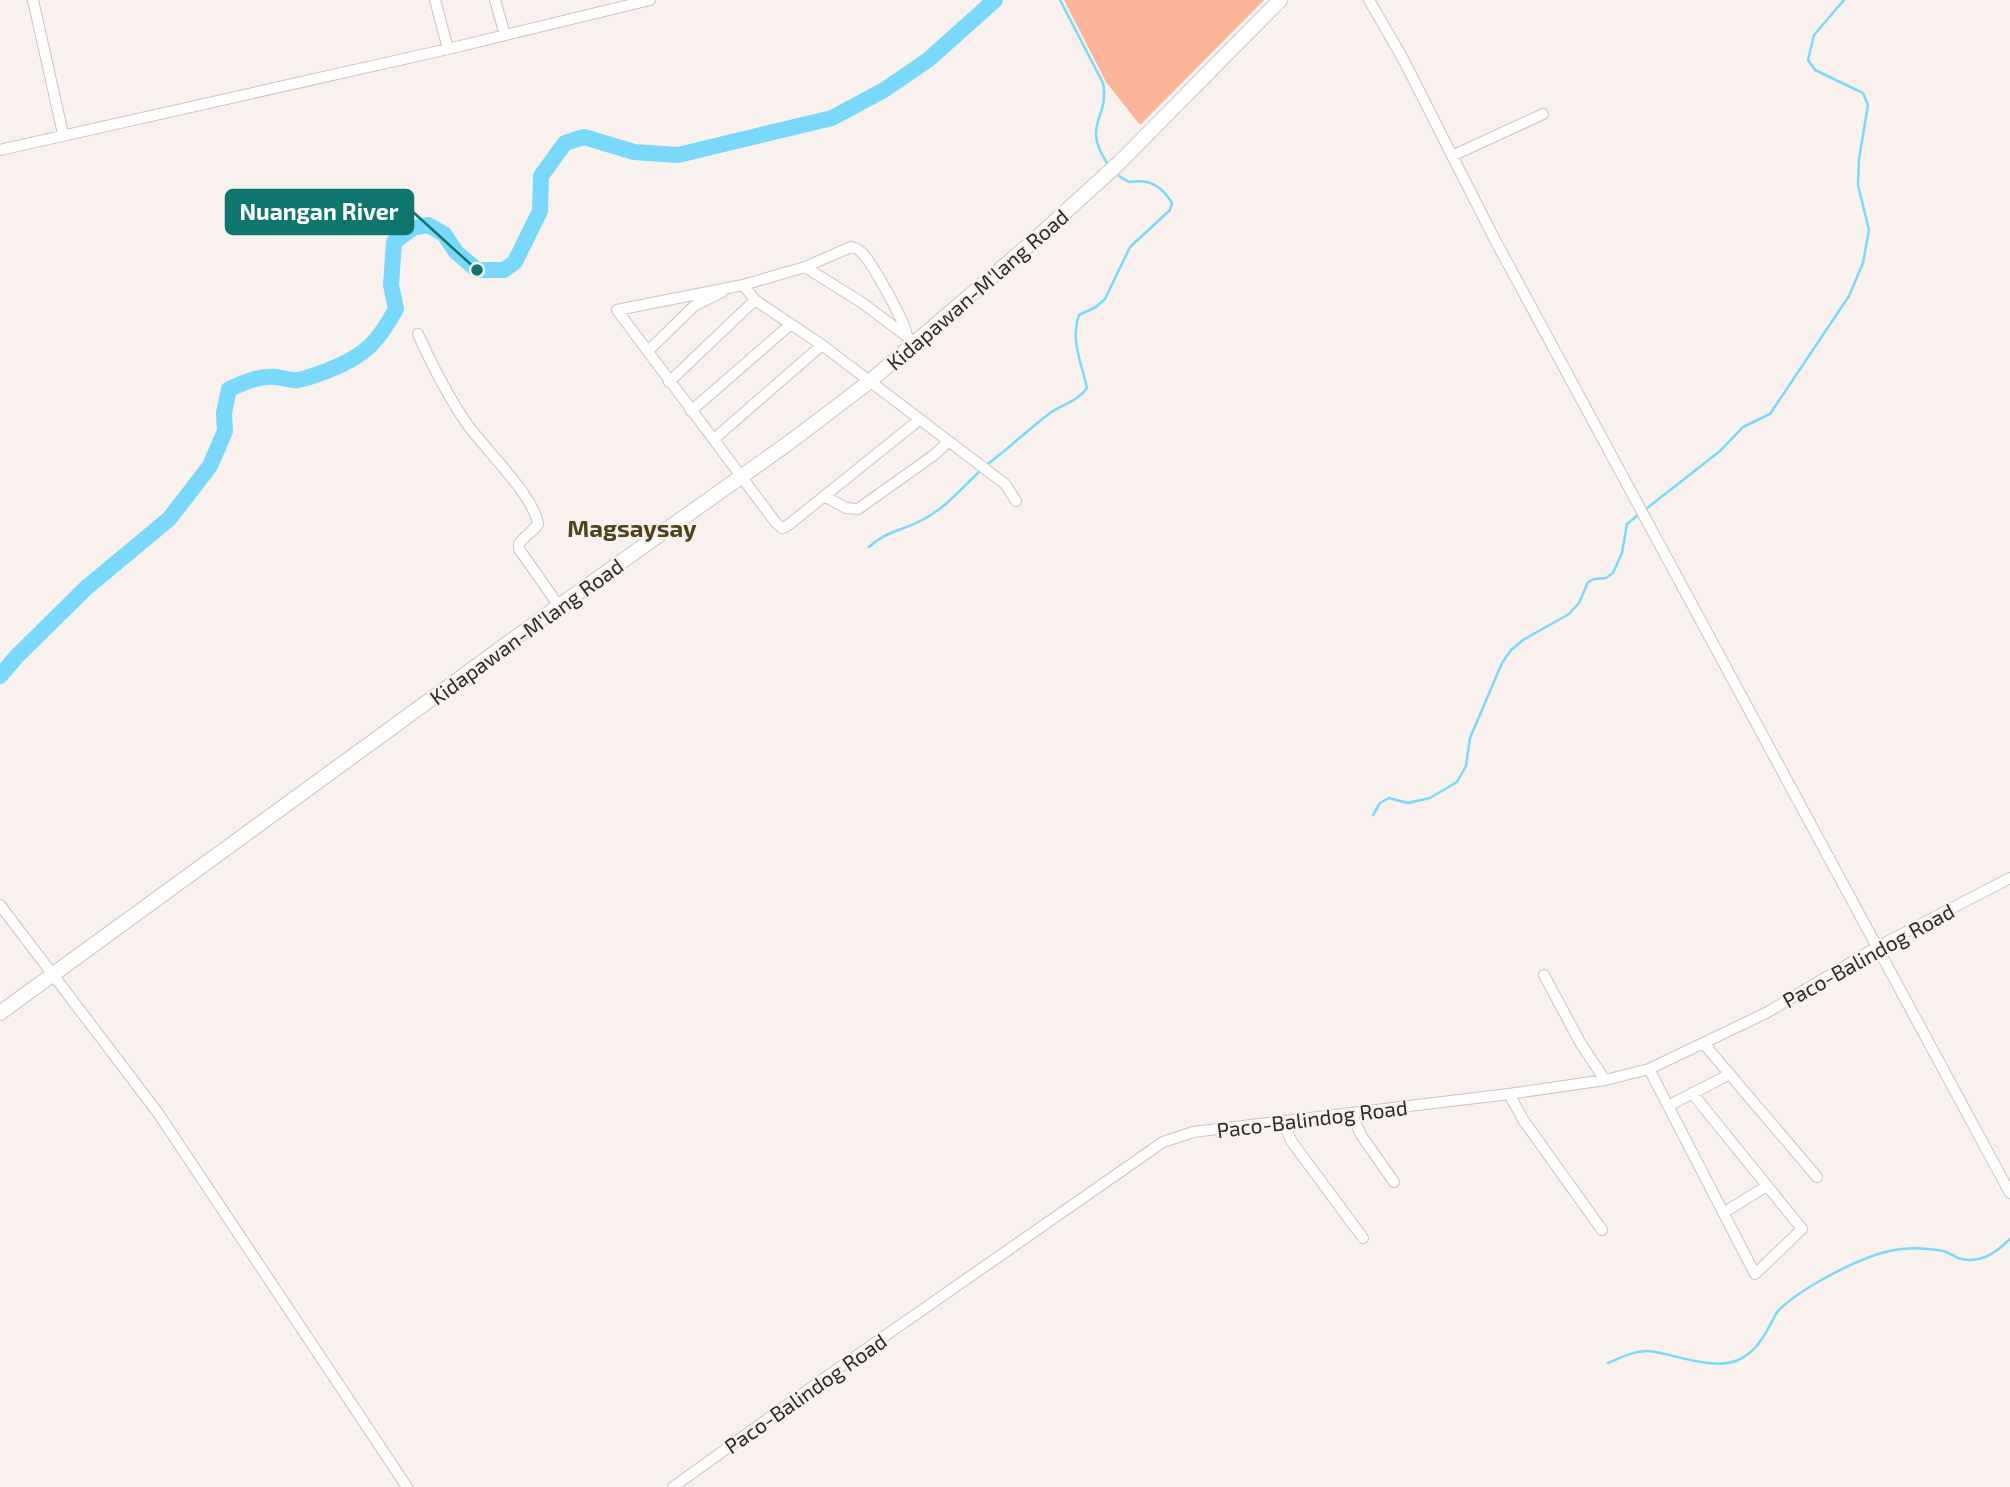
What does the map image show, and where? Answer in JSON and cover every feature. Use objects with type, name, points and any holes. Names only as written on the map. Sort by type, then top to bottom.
[{"type":"main road","name":"Kidapawan-M'lang Road","points":[[0,1013],[869,382],[911,340],[1030,244],[1119,163],[1280,0]]},
{"type":"street","points":[[33,0],[63,134]]},
{"type":"street","points":[[435,0],[448,49]]},
{"type":"street","points":[[495,0],[505,35]]},
{"type":"street","points":[[0,150],[448,49],[650,0]]},
{"type":"street","points":[[1369,0],[2010,1193]]},
{"type":"street","points":[[1452,156],[1543,114]]},
{"type":"street","points":[[911,340],[900,316],[860,250],[851,247],[805,267],[739,285],[617,310],[782,528],[919,420]]},
{"type":"street","points":[[805,267],[861,302],[911,340]]},
{"type":"street","points":[[739,285],[755,300],[822,345],[1005,484],[1016,501]]},
{"type":"street","points":[[648,351],[694,306],[739,285]]},
{"type":"street","points":[[669,382],[755,300]]},
{"type":"street","points":[[691,411],[791,324]]},
{"type":"street","points":[[418,334],[437,376],[467,424],[532,505],[538,524],[522,539],[519,549],[559,606]]},
{"type":"street","points":[[714,439],[822,345]]},
{"type":"street","points":[[824,496],[846,508],[858,509],[948,442]]},
{"type":"street","name":"Paco-Balindog Road","points":[[673,1487],[1163,1142],[1193,1132],[1509,1094],[1605,1080],[1649,1069],[1766,1013],[1877,947],[2010,878]]},
{"type":"street","points":[[0,905],[158,1113],[407,1487]]},
{"type":"street","points":[[1545,975],[1581,1044],[1605,1080]]},
{"type":"street","points":[[1704,1044],[1817,1177]]},
{"type":"street","points":[[1649,1069],[1755,1274],[1802,1229],[1692,1093]]},
{"type":"street","points":[[1668,1105],[1730,1074]]},
{"type":"street","points":[[1509,1094],[1524,1121],[1602,1230]]},
{"type":"street","points":[[1351,1113],[1361,1135],[1394,1182]]},
{"type":"street","points":[[1282,1121],[1292,1142],[1363,1238]]},
{"type":"street","points":[[1723,1213],[1767,1186]]},
{"type":"shaded area","points":[[1064,0],[1264,0],[1140,125],[1106,82]]},
{"type":"waterway","points":[[0,676],[86,588],[169,519],[210,466],[225,431],[224,413],[229,389],[264,377],[295,380],[314,376],[341,365],[369,347],[396,309],[391,285],[394,242],[413,228],[428,225],[444,234],[456,252],[477,270],[504,270],[515,262],[540,211],[541,176],[565,143],[584,137],[634,152],[678,155],[832,118],[884,90],[928,60],[995,0]]},
{"type":"waterway","points":[[1060,0],[1103,83],[1103,105],[1096,139],[1107,163]]},
{"type":"waterway","points":[[1646,509],[1720,451],[1743,427],[1770,414],[1849,296],[1863,263],[1869,230],[1858,185],[1859,159],[1868,105],[1863,93],[1815,70],[1808,60],[1814,35],[1844,0]]},
{"type":"waterway","points":[[989,463],[1050,413],[1075,399],[1087,388],[1076,343],[1079,315],[1105,299],[1130,247],[1170,210],[1172,203],[1159,188],[1143,181],[1129,182],[1119,176]]},
{"type":"waterway","points":[[869,547],[882,537],[932,515],[979,472]]},
{"type":"waterway","points":[[1373,815],[1380,803],[1389,798],[1408,803],[1430,798],[1457,782],[1466,766],[1470,738],[1502,663],[1511,650],[1523,640],[1569,614],[1579,603],[1588,582],[1606,578],[1613,573],[1622,553],[1627,524],[1639,514]]},
{"type":"waterway","points":[[1608,1363],[1644,1351],[1706,1363],[1738,1360],[1757,1345],[1777,1313],[1788,1302],[1847,1267],[1877,1254],[1910,1248],[1943,1251],[1966,1260],[1980,1259],[1993,1253],[2010,1239]]},
{"type":"place","name":"Nuangan River","points":[[477,270]]},
{"type":"district","name":"Magsaysay","points":[[632,527]]}]
